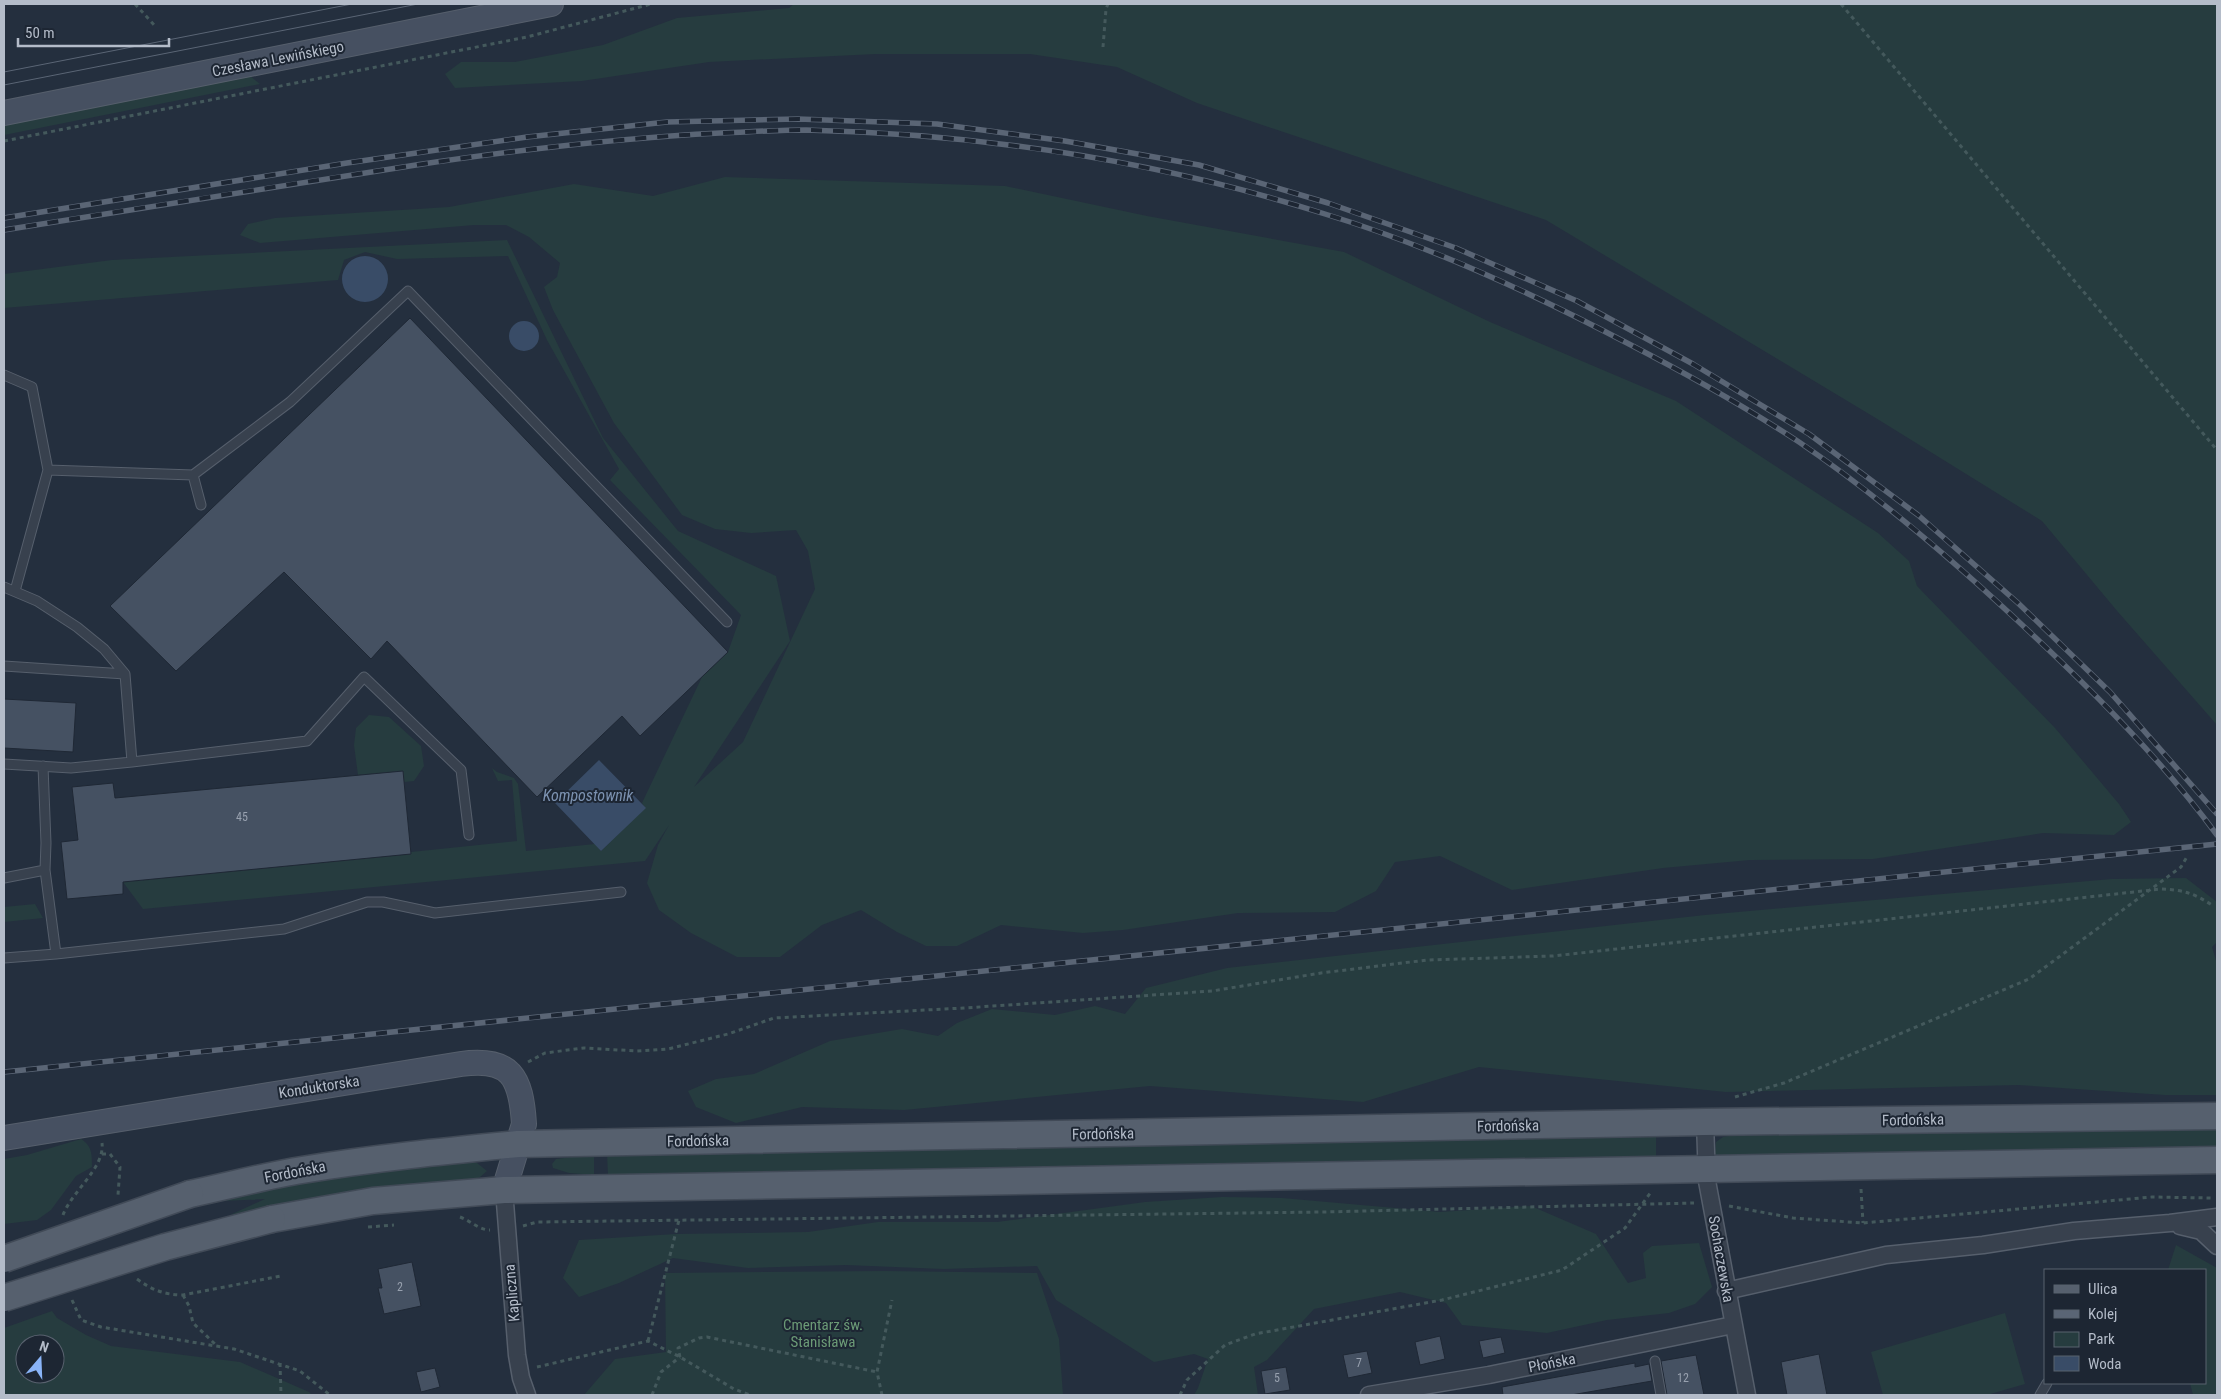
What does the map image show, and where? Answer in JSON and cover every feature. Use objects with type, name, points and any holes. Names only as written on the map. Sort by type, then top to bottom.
[{"type":"main road","name":"Fordońska","points":[[4,1259],[190,1194],[300,1170],[424,1152],[518,1144],[1705,1122],[2217,1116]]},
{"type":"main road","points":[[4,1298],[165,1246],[272,1219],[374,1201],[504,1190],[2217,1160]]},
{"type":"street","name":"Czesława Lewińskiego","points":[[4,113],[552,4]]},
{"type":"street","name":"Konduktorska","points":[[4,1138],[478,1062],[490,1062],[510,1073]]},
{"type":"street","points":[[504,1190],[524,1124],[524,1113],[517,1084],[510,1073]]},
{"type":"street","name":"Sochaczewska","points":[[1705,1122],[1711,1203],[1747,1395]]},
{"type":"street","name":"Kapliczna","points":[[504,1190],[520,1371],[527,1395]]},
{"type":"street","points":[[1726,1291],[1886,1255],[1983,1245],[2074,1231],[2170,1224],[2217,1217]]},
{"type":"street","points":[[2170,1224],[2201,1231],[2217,1246]]},
{"type":"street","name":"Płońska","points":[[1369,1395],[1404,1392],[1733,1325]]},
{"type":"lane","points":[[48,470],[193,475],[290,402],[408,291],[727,622]]},
{"type":"lane","points":[[4,375],[32,387],[48,470],[15,591]]},
{"type":"lane","points":[[193,475],[201,505]]},
{"type":"lane","points":[[4,587],[50,609],[84,632],[104,649],[125,674],[132,762]]},
{"type":"lane","points":[[4,666],[125,674]]},
{"type":"lane","points":[[4,764],[71,768],[307,741],[364,677],[461,770],[469,835]]},
{"type":"lane","points":[[43,766],[42,790],[46,843],[45,870],[56,954]]},
{"type":"lane","points":[[4,878],[45,870]]},
{"type":"lane","points":[[4,958],[284,929],[367,902],[384,902],[435,913],[621,892]]},
{"type":"lane","points":[[1655,1361],[1661,1395]]},
{"type":"lane","points":[[2040,1395],[2046,1384]]},
{"type":"path","points":[[135,4],[156,28]]},
{"type":"path","points":[[4,140],[527,37],[651,4]]},
{"type":"path","points":[[1103,47],[1108,4]]},
{"type":"path","points":[[1841,4],[2217,450]]},
{"type":"path","points":[[1730,1099],[1784,1083],[2029,979],[2181,867],[2188,855]]},
{"type":"path","points":[[510,1073],[535,1057],[556,1050],[584,1048],[637,1051],[668,1049],[728,1034],[774,1018],[1212,991],[1321,973],[1427,960],[1553,956],[2150,890],[2182,890],[2198,895],[2212,905]]},
{"type":"path","points":[[62,1217],[72,1197],[90,1175],[102,1154],[102,1145],[96,1122]]},
{"type":"path","points":[[1180,1395],[1187,1380],[1225,1345],[1255,1334],[1442,1300],[1562,1270],[1625,1228],[1654,1186]]},
{"type":"path","points":[[1860,1188],[1863,1223]]},
{"type":"path","points":[[482,1230],[507,1230],[537,1222],[1323,1212],[1711,1203],[1793,1218],[1863,1223],[2152,1197],[2217,1198]]},
{"type":"path","points":[[648,1341],[679,1220]]},
{"type":"path","points":[[183,1295],[189,1306],[193,1322],[217,1346]]},
{"type":"path","points":[[71,1297],[81,1320],[100,1327],[217,1346],[280,1363],[300,1371],[330,1395]]},
{"type":"path","points":[[882,1395],[877,1372],[892,1300]]},
{"type":"path","points":[[680,1357],[678,1348],[699,1338],[707,1337],[877,1372]]},
{"type":"path","points":[[520,1371],[648,1341],[680,1357],[734,1389],[750,1395]]},
{"type":"path","points":[[652,1395],[660,1372],[680,1357]]},
{"type":"path","points":[[280,1363],[281,1395]]},
{"type":"green space","points":[[794,4],[2217,4],[2217,725],[2118,612],[2042,521],[1879,420],[1546,220],[1197,103],[1117,67],[1030,54],[876,54],[709,62],[582,81],[455,88],[445,74],[461,62],[515,62],[603,45],[677,18],[789,8]]},
{"type":"green space","points":[[250,76],[260,84],[4,135],[4,125]]},
{"type":"green space","points":[[725,177],[1005,186],[1147,216],[1344,252],[1490,322],[1676,401],[1878,533],[1909,561],[1917,586],[2055,728],[2119,804],[2131,822],[2114,835],[2043,833],[1873,859],[1750,860],[1663,868],[1512,890],[1440,856],[1395,862],[1376,891],[1335,912],[1238,913],[1123,930],[1083,933],[1001,925],[957,946],[926,946],[897,932],[861,910],[822,925],[780,957],[737,957],[691,933],[659,910],[647,883],[658,845],[669,825],[645,861],[143,909],[123,882],[411,854],[411,852],[517,841],[512,780],[498,781],[492,768],[497,772],[514,778],[518,784],[526,851],[595,844],[601,851],[645,808],[642,803],[702,677],[728,652],[741,615],[610,480],[619,469],[547,340],[508,256],[397,259],[365,252],[344,260],[338,280],[4,308],[4,274],[112,260],[507,240],[603,438],[678,531],[776,576],[790,641],[694,787],[743,742],[815,589],[808,551],[796,530],[751,533],[715,529],[682,515],[614,423],[553,310],[544,287],[557,277],[560,263],[529,237],[506,225],[474,225],[260,243],[240,235],[248,224],[275,218],[449,207],[574,184],[653,196]]},
{"type":"green space","points":[[369,715],[389,717],[421,746],[424,766],[414,781],[404,782],[403,771],[358,775],[354,745],[356,728]]},
{"type":"green space","points":[[2186,878],[2217,902],[2217,942],[2212,947],[2217,964],[2217,1095],[2165,1095],[2019,1085],[1726,1092],[1479,1067],[1363,1102],[1150,1086],[904,1110],[802,1107],[736,1123],[696,1107],[688,1091],[716,1079],[754,1074],[830,1041],[902,1029],[938,1036],[957,1023],[992,1009],[1055,1015],[1095,1006],[1125,1014],[1146,988],[1227,968],[1705,915],[2112,879]]},
{"type":"green space","points":[[35,904],[43,918],[4,922],[4,907]]},
{"type":"green space","points":[[2217,1127],[2217,1147],[1723,1159],[1715,1154],[1716,1142],[1723,1137],[1734,1135]]},
{"type":"green space","points":[[1656,1137],[1656,1158],[608,1175],[607,1153]]},
{"type":"green space","points":[[81,1139],[91,1151],[92,1167],[76,1176],[51,1210],[37,1220],[4,1224],[4,1159],[27,1155]]},
{"type":"green space","points":[[594,1155],[594,1175],[569,1173],[553,1168],[552,1164],[556,1159]]},
{"type":"green space","points":[[459,1160],[477,1163],[487,1171],[480,1177],[470,1181],[313,1199],[230,1215],[265,1199],[222,1201],[281,1186],[369,1171]]},
{"type":"green space","points":[[1222,1197],[1282,1198],[1440,1212],[1531,1206],[1596,1234],[1628,1283],[1646,1278],[1643,1253],[1652,1246],[1699,1243],[1712,1287],[1695,1304],[1669,1313],[1607,1320],[1547,1333],[1462,1325],[1446,1303],[1400,1292],[1314,1309],[1267,1360],[1254,1367],[1258,1395],[1194,1395],[1208,1359],[1194,1354],[1154,1362],[1056,1300],[1037,1266],[943,1269],[846,1265],[748,1268],[673,1258],[619,1283],[579,1297],[563,1278],[579,1240],[676,1234],[808,1232],[878,1222],[997,1222],[1145,1202]]},
{"type":"green space","points":[[2176,1245],[2217,1268],[2217,1395],[2193,1395],[2190,1384],[2206,1384],[2206,1269],[2168,1269]]},
{"type":"green space","name":"Cmentarz św. Stanisława","points":[[884,1271],[1037,1273],[1059,1339],[1063,1395],[584,1395],[615,1359],[666,1352],[665,1273]]},
{"type":"green space","points":[[52,1311],[57,1318],[86,1335],[111,1346],[240,1362],[312,1395],[4,1395],[4,1328]]},
{"type":"green space","points":[[2005,1313],[2025,1384],[1987,1395],[1883,1395],[1871,1352]]},
{"type":"water","points":[[361,256],[369,256],[378,260],[384,266],[388,279],[384,292],[378,298],[369,302],[361,302],[352,298],[346,292],[342,283],[342,275],[346,266],[352,260]]},
{"type":"water","points":[[524,321],[535,325],[539,336],[535,347],[524,351],[513,347],[509,336],[513,325]]},
{"type":"water","name":"Kompostownik","points":[[599,760],[646,808],[601,851],[555,803]]},
{"type":"building","points":[[410,318],[728,652],[640,736],[622,716],[537,797],[387,641],[371,659],[284,572],[176,671],[110,606]]},
{"type":"building","points":[[4,699],[76,703],[73,752],[4,748]]},
{"type":"building","points":[[403,771],[411,854],[123,882],[123,894],[67,899],[61,842],[78,840],[72,787],[113,783],[115,798]]},
{"type":"building","points":[[412,1262],[421,1306],[384,1314],[378,1288],[382,1288],[378,1269]]},
{"type":"building","points":[[1440,1336],[1445,1359],[1420,1365],[1415,1342]]},
{"type":"building","points":[[1501,1337],[1505,1353],[1483,1358],[1479,1341]]},
{"type":"building","points":[[1367,1351],[1372,1373],[1348,1378],[1343,1355]]},
{"type":"building","points":[[1819,1354],[1827,1395],[1787,1395],[1781,1362]]},
{"type":"building","points":[[1696,1355],[1704,1395],[1667,1395],[1661,1361]]},
{"type":"building","points":[[1635,1363],[1635,1367],[1649,1364],[1652,1381],[1571,1395],[1503,1395],[1502,1387]]},
{"type":"building","points":[[1286,1367],[1290,1390],[1265,1394],[1261,1371]]},
{"type":"building","points":[[435,1368],[440,1387],[421,1392],[416,1372]]},
{"type":"tram line","points":[[4,72],[352,4]]},
{"type":"tram line","points":[[4,85],[418,4]]},
{"type":"railway","points":[[4,218],[347,163],[527,137],[667,122],[798,119],[937,124],[1065,141],[1199,165],[1328,203],[1456,248],[1577,301],[1693,364],[1809,434],[1918,515],[2018,603],[2110,692],[2217,814]]},
{"type":"railway","points":[[4,230],[492,154],[644,138],[785,130],[937,137],[1003,144],[1134,165],[1262,195],[1403,241],[1518,289],[1672,367],[1736,403],[1799,442],[1891,510],[1979,585],[2035,637],[2153,757],[2197,808],[2217,835]]},
{"type":"railway","points":[[4,1072],[2217,844]]}]
